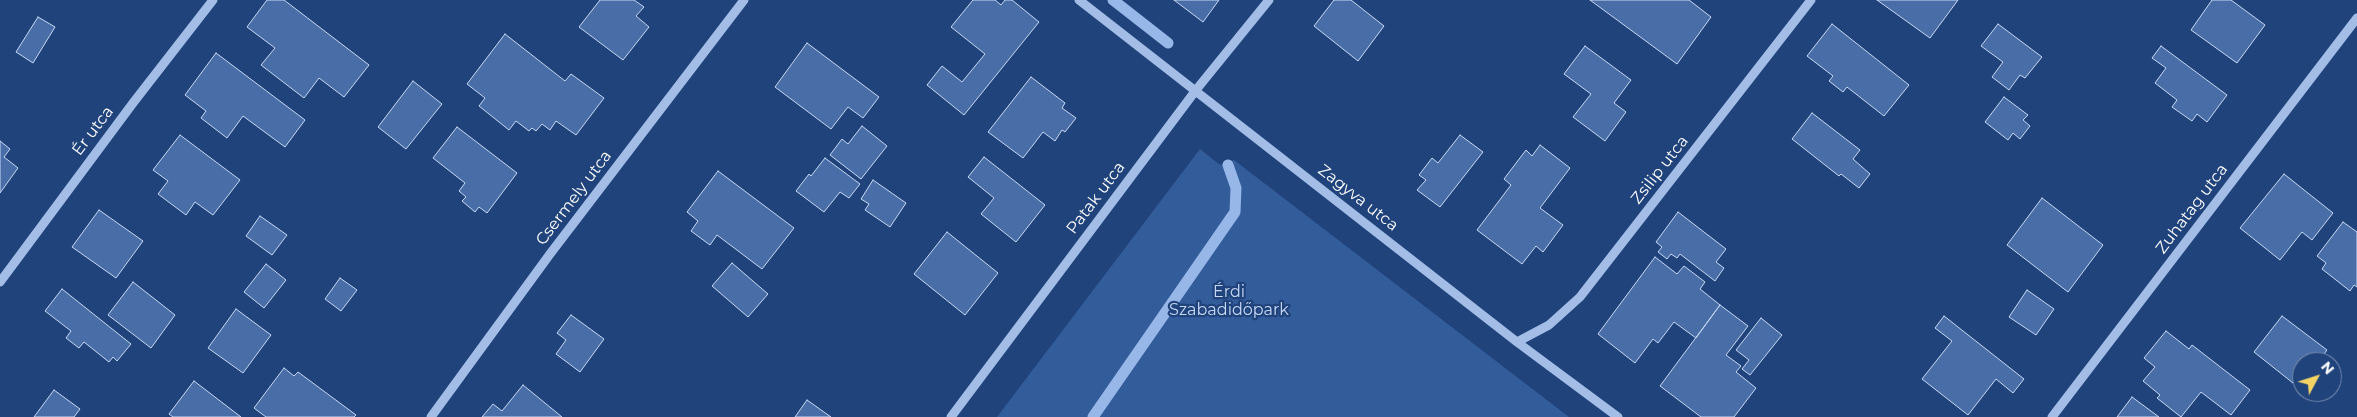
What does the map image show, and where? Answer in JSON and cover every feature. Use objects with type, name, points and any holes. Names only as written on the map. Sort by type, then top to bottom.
[{"type":"street","name":"Ér utca","points":[[0,282],[127,110],[213,0]]},
{"type":"street","name":"Csermely utca","points":[[431,417],[550,254],[744,0]]},
{"type":"street","name":"Zagyva utca","points":[[1079,0],[1517,342],[1618,417]]},
{"type":"street","name":"Patak utca","points":[[951,417],[1196,90],[1269,0]]},
{"type":"street","name":"Zsilip utca","points":[[1517,342],[1549,324],[1580,298],[1811,0]]},
{"type":"street","name":"Zuhatag utca","points":[[2052,417],[2357,18]]},
{"type":"green space","name":"Érdi Szabadidőpark","points":[[1200,149],[1220,165],[1234,160],[1569,417],[997,417]]},
{"type":"building","points":[[267,0],[284,0],[369,65],[344,97],[319,78],[304,98],[261,65],[275,48],[247,27]]},
{"type":"building","points":[[600,0],[634,0],[644,7],[636,16],[649,27],[623,60],[579,27]]},
{"type":"building","points":[[973,0],[995,0],[1001,5],[1005,0],[1012,0],[1039,22],[964,115],[927,85],[942,66],[962,82],[985,54],[951,27]]},
{"type":"building","points":[[1174,0],[1219,0],[1203,22]]},
{"type":"building","points":[[1334,0],[1351,0],[1384,26],[1358,61],[1314,26]]},
{"type":"building","points":[[1590,0],[1689,0],[1711,17],[1677,64]]},
{"type":"building","points":[[1877,0],[1958,0],[1930,38]]},
{"type":"building","points":[[2212,0],[2231,0],[2265,25],[2237,63],[2191,30]]},
{"type":"building","points":[[38,17],[55,27],[33,63],[16,52]]},
{"type":"building","points":[[1832,24],[1909,85],[1884,116],[1847,87],[1843,92],[1829,81],[1833,76],[1807,56]]},
{"type":"building","points":[[1998,24],[2042,57],[2025,78],[2020,75],[2009,90],[1992,77],[2003,62],[1981,46]]},
{"type":"building","points":[[505,34],[565,81],[571,74],[604,98],[576,135],[556,121],[550,130],[542,124],[536,131],[532,128],[529,131],[516,121],[509,130],[479,106],[485,98],[467,84]]},
{"type":"building","points":[[807,43],[879,97],[863,118],[848,107],[831,129],[775,87]]},
{"type":"building","points":[[1585,46],[1631,80],[1614,103],[1626,112],[1605,141],[1573,117],[1591,94],[1564,74]]},
{"type":"building","points":[[2161,46],[2227,95],[2207,122],[2197,114],[2192,121],[2172,107],[2177,100],[2155,83],[2166,68],[2152,58]]},
{"type":"building","points":[[216,53],[305,120],[285,147],[243,116],[227,138],[201,118],[206,111],[185,95]]},
{"type":"building","points":[[1031,77],[1065,103],[1062,108],[1076,118],[1065,132],[1062,130],[1055,141],[1043,132],[1023,158],[988,132]]},
{"type":"building","points":[[413,81],[442,104],[406,149],[378,127]]},
{"type":"building","points":[[2004,97],[2028,115],[2023,120],[2030,126],[2020,139],[2013,133],[2008,140],[1985,122]]},
{"type":"building","points":[[1812,113],[1860,150],[1853,159],[1870,174],[1859,188],[1841,174],[1839,176],[1792,139]]},
{"type":"building","points":[[862,126],[887,146],[861,179],[830,155],[842,139],[848,144]]},
{"type":"building","points":[[457,127],[517,173],[487,213],[479,207],[475,212],[462,201],[466,197],[459,191],[465,183],[433,158]]},
{"type":"building","points":[[180,135],[240,180],[213,215],[195,202],[186,215],[158,194],[168,181],[153,170]]},
{"type":"building","points":[[1460,135],[1483,152],[1440,207],[1417,190],[1426,180],[1419,175],[1432,158],[1438,163]]},
{"type":"building","points":[[0,141],[10,149],[4,157],[18,168],[0,193]]},
{"type":"building","points":[[1540,145],[1570,168],[1540,208],[1563,225],[1543,252],[1536,246],[1522,264],[1477,230],[1511,185],[1504,179],[1526,150],[1532,156]]},
{"type":"building","points":[[984,157],[1045,205],[1016,242],[981,214],[994,198],[968,177]]},
{"type":"building","points":[[825,158],[860,184],[849,198],[840,192],[824,212],[796,191]]},
{"type":"building","points":[[718,171],[794,228],[762,269],[717,235],[710,245],[691,231],[698,221],[687,212]]},
{"type":"building","points":[[2284,174],[2333,213],[2312,240],[2302,232],[2280,260],[2240,228]]},
{"type":"building","points":[[873,180],[906,203],[890,227],[865,210],[869,204],[861,199]]},
{"type":"building","points":[[2042,198],[2103,245],[2068,292],[2007,245]]},
{"type":"building","points":[[99,210],[143,241],[116,278],[72,247]]},
{"type":"building","points":[[1678,212],[1726,249],[1716,262],[1724,268],[1715,281],[1680,254],[1677,258],[1671,254],[1667,259],[1658,252],[1662,247],[1656,242]]},
{"type":"building","points":[[260,216],[287,235],[272,255],[246,236]]},
{"type":"building","points":[[2343,222],[2357,232],[2357,287],[2354,285],[2350,291],[2322,269],[2326,263],[2317,256]]},
{"type":"building","points":[[947,232],[998,273],[965,315],[914,274]]},
{"type":"building","points":[[1655,257],[1677,274],[1684,266],[1705,282],[1700,289],[1720,305],[1696,338],[1674,322],[1658,343],[1653,339],[1635,363],[1598,334]]},
{"type":"building","points":[[732,263],[768,294],[748,317],[712,286]]},
{"type":"building","points":[[266,264],[286,280],[264,308],[244,292]]},
{"type":"building","points":[[340,278],[357,290],[341,311],[325,299]]},
{"type":"building","points":[[133,282],[175,315],[151,348],[108,315]]},
{"type":"building","points":[[62,289],[131,344],[117,361],[113,357],[109,362],[84,342],[79,348],[66,338],[71,331],[45,311]]},
{"type":"building","points":[[2027,290],[2054,309],[2036,335],[2009,317]]},
{"type":"building","points":[[1720,305],[1748,326],[1726,355],[1741,366],[1736,372],[1756,388],[1734,417],[1701,417],[1660,386]]},
{"type":"building","points":[[236,309],[271,335],[243,373],[208,348]]},
{"type":"building","points":[[571,315],[604,339],[580,372],[556,354],[566,340],[557,333]]},
{"type":"building","points":[[1944,316],[2024,379],[2013,393],[1996,379],[1968,415],[1922,379],[1952,341],[1935,328]]},
{"type":"building","points":[[2282,316],[2327,350],[2326,352],[2292,352],[2292,382],[2254,352]]},
{"type":"building","points":[[1761,318],[1782,335],[1750,375],[1742,369],[1749,360],[1736,350]]},
{"type":"building","points":[[2166,331],[2189,349],[2192,345],[2250,390],[2231,415],[2201,392],[2181,417],[2157,398],[2160,395],[2143,381],[2155,367],[2144,358]]},
{"type":"building","points":[[284,368],[294,376],[298,372],[356,415],[354,417],[266,417],[254,408]]},
{"type":"building","points":[[194,381],[241,417],[173,417],[169,414]]},
{"type":"building","points":[[523,385],[562,417],[482,417],[493,404],[502,411]]},
{"type":"building","points":[[54,390],[80,409],[74,417],[34,417]]},
{"type":"building","points":[[2132,397],[2159,417],[2117,417]]},
{"type":"building","points":[[807,400],[831,417],[795,417]]},
{"type":"waterway","points":[[1113,0],[1168,43]]},
{"type":"waterway","points":[[1093,417],[1235,212],[1236,188],[1228,165]]}]
